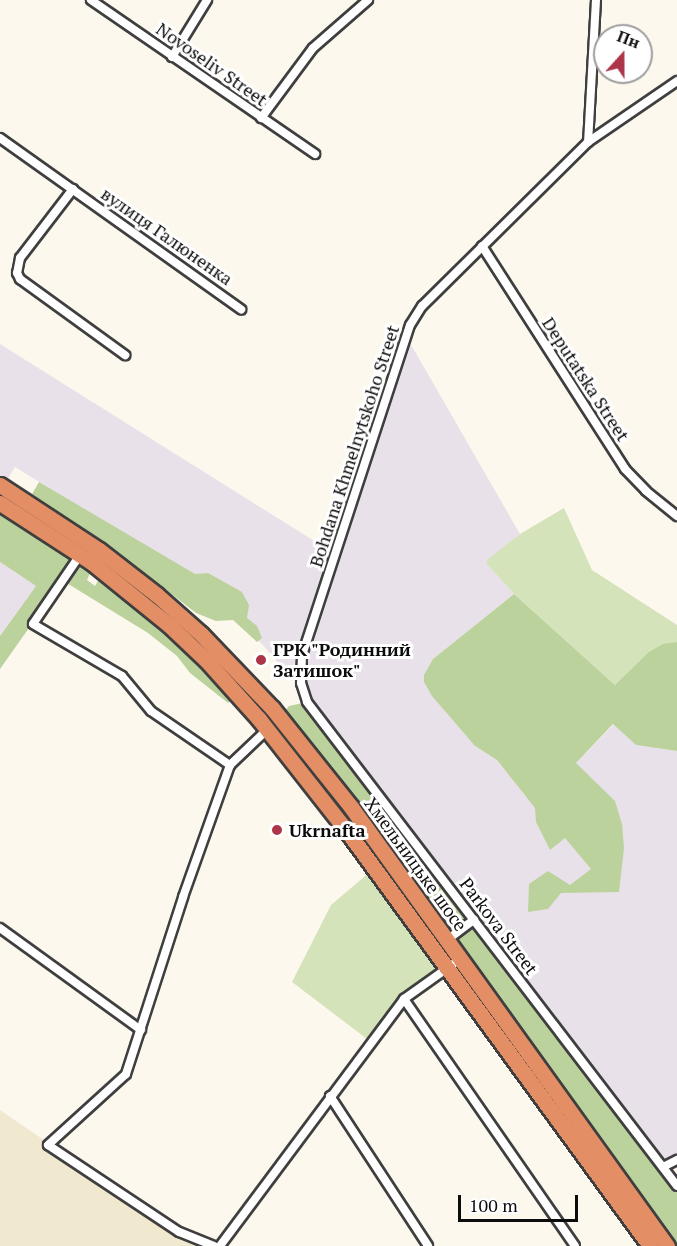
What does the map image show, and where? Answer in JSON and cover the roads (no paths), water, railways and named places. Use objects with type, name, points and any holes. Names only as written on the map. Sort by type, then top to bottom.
[{"type":"highway","name":"Хмельницьке шосе","points":[[0,485],[88,542],[157,595],[207,640],[281,718],[351,807],[447,940],[454,963],[650,1246]]},
{"type":"highway","name":"Хмельницьке шосе","points":[[0,503],[80,555],[124,587],[190,644],[268,729],[454,963],[667,1246]]},
{"type":"highway","points":[[268,729],[281,718]]},
{"type":"street","name":"Novoseliv Street","points":[[91,0],[315,154]]},
{"type":"street","points":[[172,57],[207,0]]},
{"type":"street","points":[[261,118],[313,48],[368,0]]},
{"type":"street","points":[[588,142],[596,0]]},
{"type":"street","name":"Bohdana Khmelnytskoho Street","points":[[301,683],[303,655],[410,325],[422,306],[588,142],[677,81]]},
{"type":"street","name":"вулиця Галюненка","points":[[0,138],[241,309]]},
{"type":"street","name":"вулиця Галюненка","points":[[73,189],[20,258],[16,273],[20,279],[125,355]]},
{"type":"street","name":"Deputatska Street","points":[[482,246],[625,469],[646,491],[677,516]]},
{"type":"street","points":[[80,555],[33,624],[122,676],[151,711],[230,765]]},
{"type":"street","name":"Parkova Street","points":[[301,683],[307,702],[677,1186]]},
{"type":"street","points":[[214,1246],[179,1232],[48,1145],[122,1080],[129,1068],[183,897],[230,765],[268,729]]},
{"type":"street","points":[[447,940],[474,920]]},
{"type":"street","points":[[0,928],[141,1030]]},
{"type":"street","points":[[220,1246],[404,999],[454,963]]},
{"type":"street","points":[[404,999],[575,1246]]},
{"type":"street","points":[[330,1096],[428,1246]]},
{"type":"street","points":[[663,1167],[677,1160]]},
{"type":"place","name":"ГРК \"Родинний Затишок\"","points":[[261,660]]},
{"type":"place","name":"Ukrnafta","points":[[277,830]]}]
